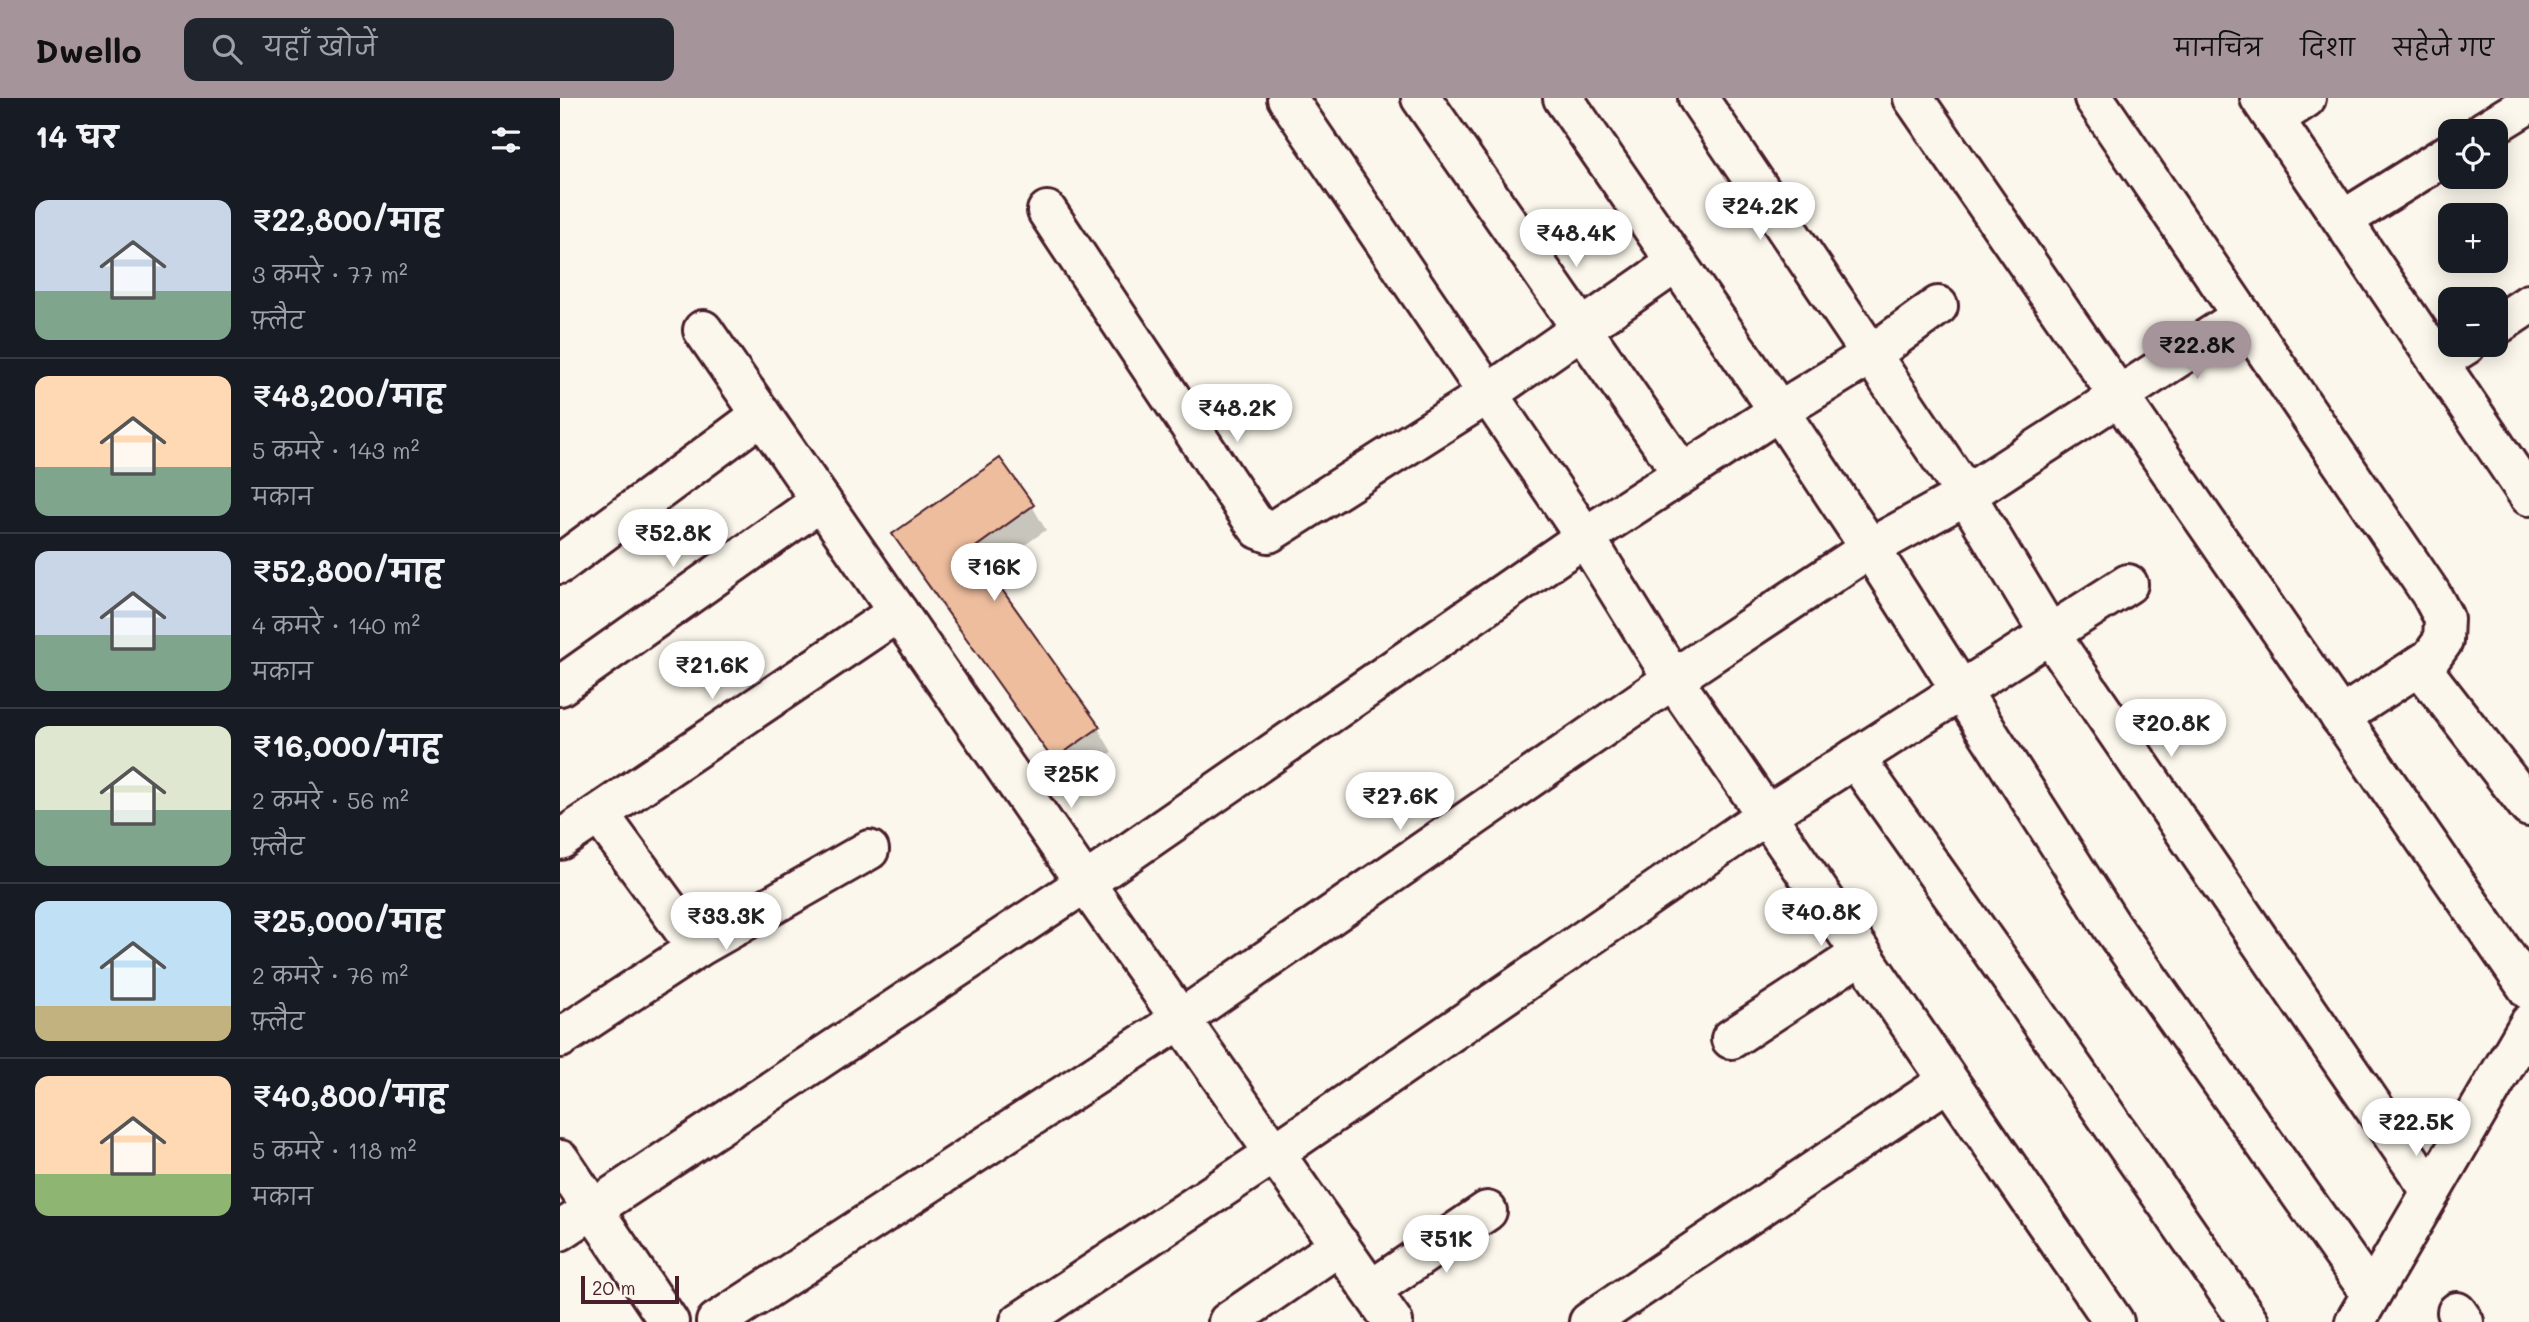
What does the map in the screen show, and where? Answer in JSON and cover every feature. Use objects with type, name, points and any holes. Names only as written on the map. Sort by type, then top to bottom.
[{"type":"street","points":[[1287,98],[1585,537],[1673,679],[2113,1322]]},
{"type":"street","points":[[1421,98],[1682,474]]},
{"type":"street","points":[[1563,98],[1870,548],[2112,927],[2363,1308],[2431,1191],[2526,1038]]},
{"type":"street","points":[[1698,98],[1966,495],[2049,633],[2431,1191]]},
{"type":"street","points":[[1913,98],[2529,990]]},
{"type":"street","points":[[2094,98],[2431,594],[2444,618],[2442,641],[2431,658],[2340,717]]},
{"type":"street","points":[[2306,98],[2267,108],[2343,220],[2438,336]]},
{"type":"street","points":[[2504,119],[2523,107]]},
{"type":"street","points":[[2343,220],[2438,161]]},
{"type":"street","points":[[1047,211],[1259,530],[1269,533],[1488,394],[1676,262]]},
{"type":"street","points":[[2508,318],[2529,304]]},
{"type":"street","points":[[560,1231],[1085,883],[1585,537],[1872,354],[1938,306]]},
{"type":"street","points":[[716,1322],[1181,1019],[1673,679],[1870,548],[1966,495],[2242,316]]},
{"type":"street","points":[[703,330],[1085,883],[1393,1322]]},
{"type":"street","points":[[2454,357],[2529,496]]},
{"type":"street","points":[[560,565],[761,415]]},
{"type":"street","points":[[560,686],[821,501]]},
{"type":"street","points":[[1020,1322],[1275,1153],[1766,815],[2127,584]]},
{"type":"street","points":[[560,840],[898,612]]},
{"type":"street","points":[[2420,666],[2529,807]]},
{"type":"street","points":[[1855,758],[2249,1322]]},
{"type":"street","points":[[599,814],[697,948]]},
{"type":"street","points":[[560,1038],[697,948],[869,850]]},
{"type":"street","points":[[1731,1039],[1861,954]]},
{"type":"street","points":[[1589,1322],[1948,1081]]},
{"type":"street","points":[[560,1160],[669,1322]]},
{"type":"street","points":[[1371,1290],[1487,1211]]},
{"type":"street","points":[[1228,1322],[1340,1245]]},
{"type":"building","points":[[1000,458],[1034,505],[973,549],[1100,727],[1053,760],[892,534]]}]
